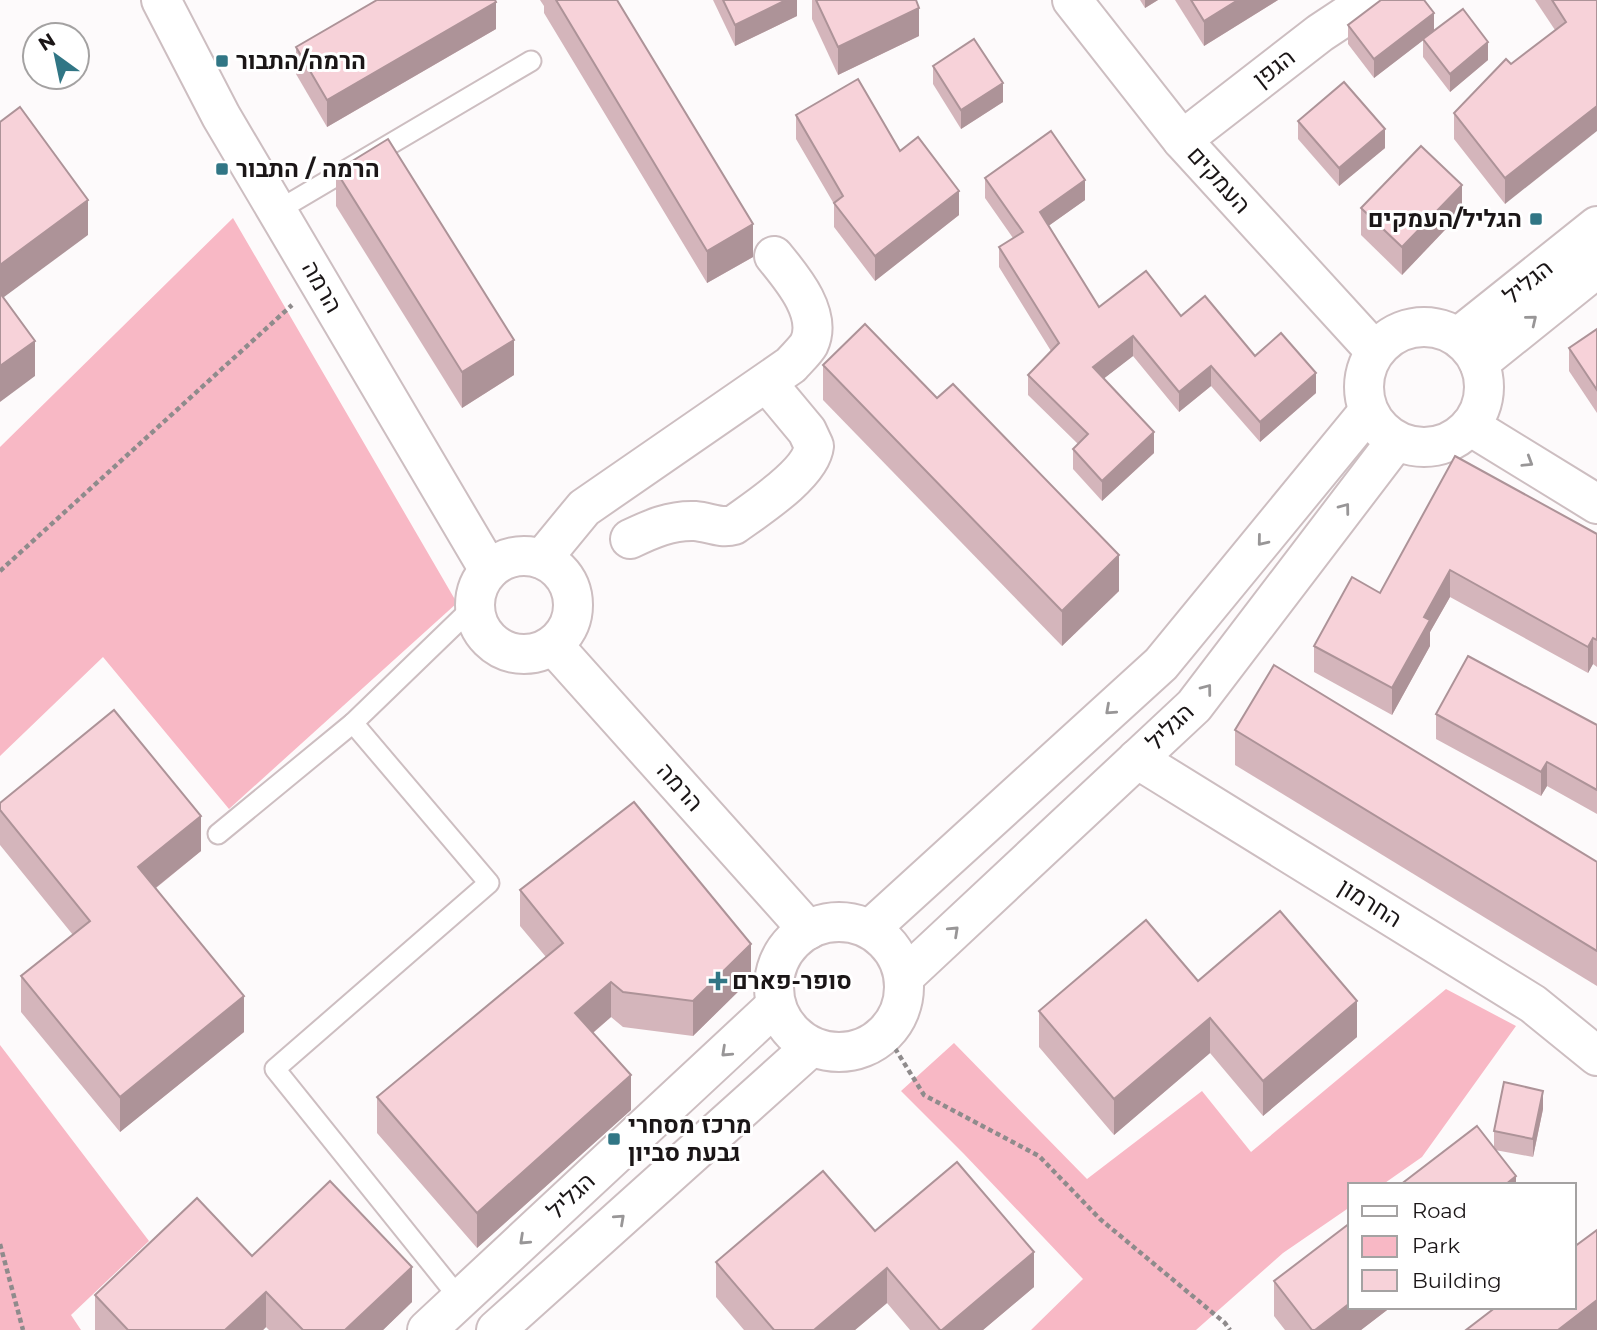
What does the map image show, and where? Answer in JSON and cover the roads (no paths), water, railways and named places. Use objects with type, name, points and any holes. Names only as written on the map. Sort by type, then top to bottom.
[{"type":"street","name":"הרמה","points":[[161,0],[221,116],[489,570]]},
{"type":"street","name":"העמקים","points":[[1072,0],[1182,141],[1375,351]]},
{"type":"street","name":"הגפן","points":[[1182,141],[1320,33],[1370,0]]},
{"type":"street","name":"הגליל","points":[[1469,350],[1597,226]]},
{"type":"street","points":[[542,559],[584,508],[767,383],[791,365],[809,344],[813,325],[809,311],[799,290],[774,256]]},
{"type":"street","name":"הגליל","points":[[1469,350],[1597,268]]},
{"type":"street","points":[[1432,327],[1469,350],[1484,387],[1481,408],[1470,426],[1457,438],[1437,446],[1416,447],[1396,441],[1367,413],[1363,391],[1366,370],[1375,351],[1391,337],[1411,328],[1432,327]]},
{"type":"street","points":[[630,539],[657,525],[696,521],[725,528],[734,525],[783,488],[809,461],[814,446],[807,431],[767,383]]},
{"type":"street","points":[[870,929],[1161,664],[1367,413]]},
{"type":"street","points":[[1470,426],[1597,504]]},
{"type":"street","name":"הגליל","points":[[904,978],[1194,706],[1396,441]]},
{"type":"street","points":[[525,555],[542,559],[557,568],[570,587],[573,601],[570,622],[564,635],[553,645],[529,654],[505,651],[486,638],[477,623],[474,606],[479,584],[489,570],[510,558],[525,555]]},
{"type":"street","name":"הרמה","points":[[553,645],[808,930]]},
{"type":"street","name":"החרמון","points":[[1137,759],[1533,1004],[1597,1056]]},
{"type":"street","points":[[849,922],[870,929],[883,938],[897,956],[904,978],[905,993],[899,1015],[886,1034],[856,1051],[833,1053],[811,1047],[786,1026],[776,1005],[774,976],[782,955],[790,944],[808,930],[826,923],[849,922]]},
{"type":"street","name":"הגליל","points":[[427,1330],[776,1005]]},
{"type":"street","name":"הגליל","points":[[496,1330],[811,1047]]},
{"type":"lane","points":[[277,211],[531,61]]},
{"type":"lane","points":[[218,834],[353,723],[474,606]]},
{"type":"lane","points":[[353,723],[489,883],[275,1069],[460,1299]]},
{"type":"place","name":"הרמה/התבור","points":[[222,61]]},
{"type":"place","name":"הרמה / התבור","points":[[222,169]]},
{"type":"place","name":"הגליל/העמקים","points":[[1536,219]]},
{"type":"place","name":"סופר-פארם","points":[[718,981]]},
{"type":"place","name":"מרכז מסחרי גבעת סביון","points":[[614,1139]]}]
